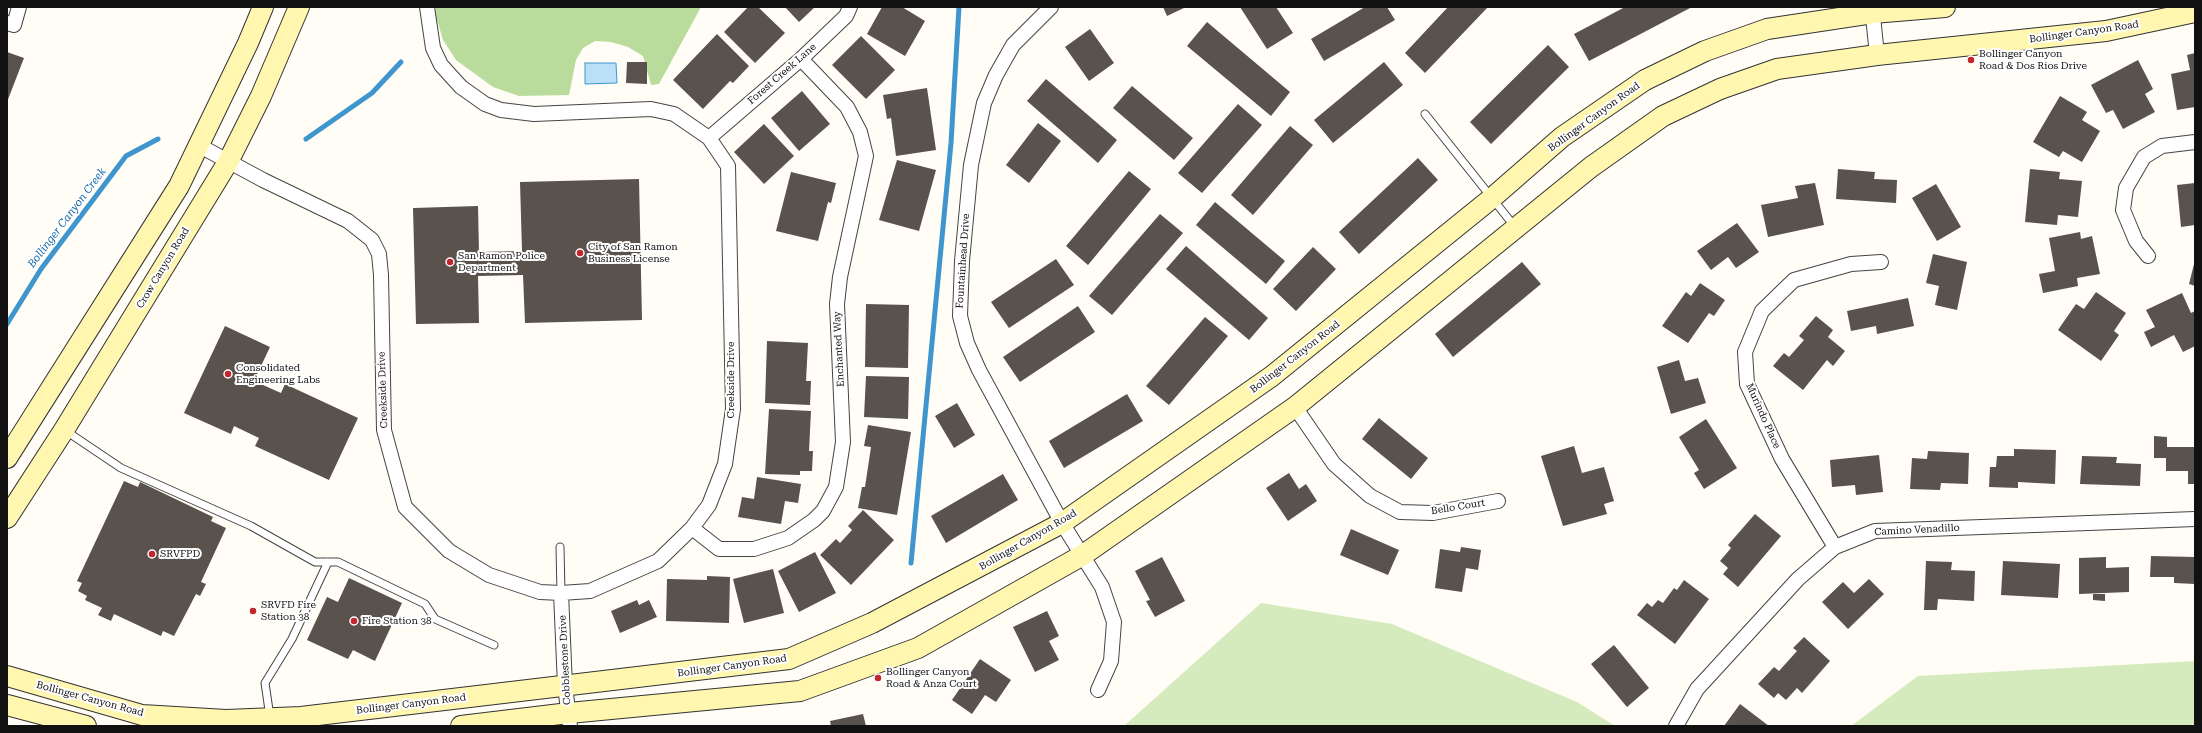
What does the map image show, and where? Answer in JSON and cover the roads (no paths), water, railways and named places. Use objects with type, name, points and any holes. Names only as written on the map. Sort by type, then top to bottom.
[{"type":"main road","points":[[7,458],[179,186],[200,146],[263,7]]},
{"type":"main road","name":"Crow Canyon Road","points":[[7,518],[64,430],[228,162],[261,96],[299,7]]},
{"type":"main road","name":"Bollinger Canyon Road","points":[[7,676],[142,715],[226,720],[301,717],[789,659],[872,623],[1062,523],[1272,376],[1492,198],[1562,138],[1645,80],[1705,51],[1766,29],[1872,10],[1945,7]]},
{"type":"main road","name":"Bollinger Canyon Road","points":[[461,726],[569,720],[800,691],[918,648],[1083,555],[1295,407],[1592,167],[1663,116],[1713,92],[1777,69],[1877,55],[2106,31],[2195,12]]},
{"type":"main road","points":[[7,705],[86,726]]},
{"type":"street","points":[[7,23],[14,25],[19,7]]},
{"type":"street","name":"Creekside Drive","points":[[200,146],[228,162],[348,220],[372,240],[379,254],[381,275],[384,430],[405,507],[449,551],[489,575],[540,592],[561,593],[590,591],[658,561],[692,528],[709,505],[725,464],[733,409],[728,166],[709,138],[674,114],[651,109],[534,114],[501,110],[485,104],[461,87],[441,65],[433,48],[427,7]]},
{"type":"street","name":"Forest Creek Lane","points":[[709,138],[801,59],[846,16],[850,7]]},
{"type":"street","name":"Fountainhead Drive","points":[[1050,7],[1013,45],[996,75],[984,103],[972,165],[962,261],[960,316],[967,343],[979,370],[1062,523],[1102,587],[1114,622],[1111,660],[1098,690]]},
{"type":"street","points":[[1872,10],[1877,55]]},
{"type":"street","name":"Enchanted Way","points":[[692,528],[719,549],[754,548],[788,538],[814,520],[823,511],[836,488],[843,442],[837,304],[840,277],[866,156],[860,132],[847,107],[801,59]]},
{"type":"street","points":[[2148,256],[2136,241],[2123,210],[2126,188],[2144,157],[2162,146],[2195,142]]},
{"type":"street","name":"Murindo Place","points":[[1835,547],[1779,452],[1748,384],[1745,352],[1762,311],[1794,280],[1851,264],[1881,262]]},
{"type":"street","name":"Bello Court","points":[[1295,407],[1334,464],[1370,496],[1400,512],[1433,513],[1498,501]]},
{"type":"street","name":"Camino Venadillo","points":[[1676,726],[1697,689],[1798,579],[1835,547],[1875,531],[2195,519]]},
{"type":"street","name":"Cobblestone Drive","points":[[561,593],[565,686],[569,720]]},
{"type":"lane","points":[[1425,114],[1516,227]]},
{"type":"lane","points":[[64,430],[121,468],[251,526],[315,562],[338,562],[425,604],[436,618],[494,645]]},
{"type":"lane","points":[[560,546],[561,593]]},
{"type":"lane","points":[[270,719],[265,683],[292,639],[328,562]]},
{"type":"water","points":[[585,63],[616,63],[617,83],[585,84]]},
{"type":"waterway","points":[[911,563],[951,143],[959,7]]},
{"type":"waterway","name":"Bollinger Canyon Creek","points":[[306,139],[372,93],[401,62]]},
{"type":"waterway","name":"Bollinger Canyon Creek","points":[[7,324],[41,269],[126,156],[158,139]]},
{"type":"place","name":"Bollinger Canyon Road & Dos Rios Drive","points":[[1971,60]]},
{"type":"place","name":"City of San Ramon Business License","points":[[580,253]]},
{"type":"place","name":"San Ramon Police Department","points":[[450,262]]},
{"type":"place","name":"Consolidated Engineering Labs","points":[[228,374]]},
{"type":"place","name":"SRVFPD","points":[[152,554]]},
{"type":"place","name":"SRVFD Fire Station 38","points":[[253,611]]},
{"type":"place","name":"Fire Station 38","points":[[354,621]]},
{"type":"place","name":"Bollinger Canyon Road & Anza Court","points":[[878,678]]}]
